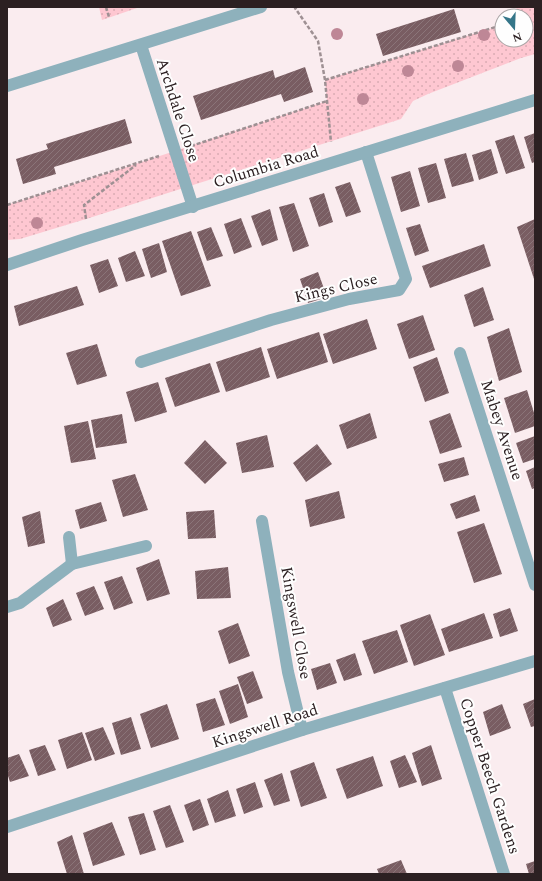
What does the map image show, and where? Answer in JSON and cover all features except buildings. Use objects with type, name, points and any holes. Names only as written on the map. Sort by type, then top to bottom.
[{"type":"street","name":"Archdale Close","points":[[7,86],[261,7]]},
{"type":"street","name":"Archdale Close","points":[[140,45],[193,207]]},
{"type":"street","name":"Columbia Road","points":[[7,264],[535,100]]},
{"type":"street","name":"Kings Close","points":[[141,362],[271,320],[349,299],[399,290],[406,279],[366,152]]},
{"type":"street","name":"Mabey Avenue","points":[[460,353],[535,584]]},
{"type":"street","name":"Kingswell Close","points":[[262,521],[288,672],[302,730]]},
{"type":"street","points":[[69,537],[72,564]]},
{"type":"street","points":[[7,607],[20,603],[72,564],[146,546]]},
{"type":"street","name":"Kingswell Road","points":[[7,827],[302,730],[535,661]]},
{"type":"street","name":"Copper Beech Gardens","points":[[445,688],[504,874]]},
{"type":"path","points":[[106,7],[109,18]]},
{"type":"path","points":[[297,7],[295,8],[318,41],[325,80],[331,142]]},
{"type":"path","points":[[325,80],[494,27]]},
{"type":"path","points":[[7,205],[138,164],[327,101]]},
{"type":"path","points":[[86,219],[84,205],[138,164]]},
{"type":"shaded area","points":[[99,7],[140,7],[102,20]]},
{"type":"shaded area","points":[[535,7],[535,54],[521,58],[413,101],[401,119],[86,219],[20,239],[7,240],[7,205],[327,101],[325,80],[494,27],[494,48],[534,48],[534,8],[516,8]]}]
